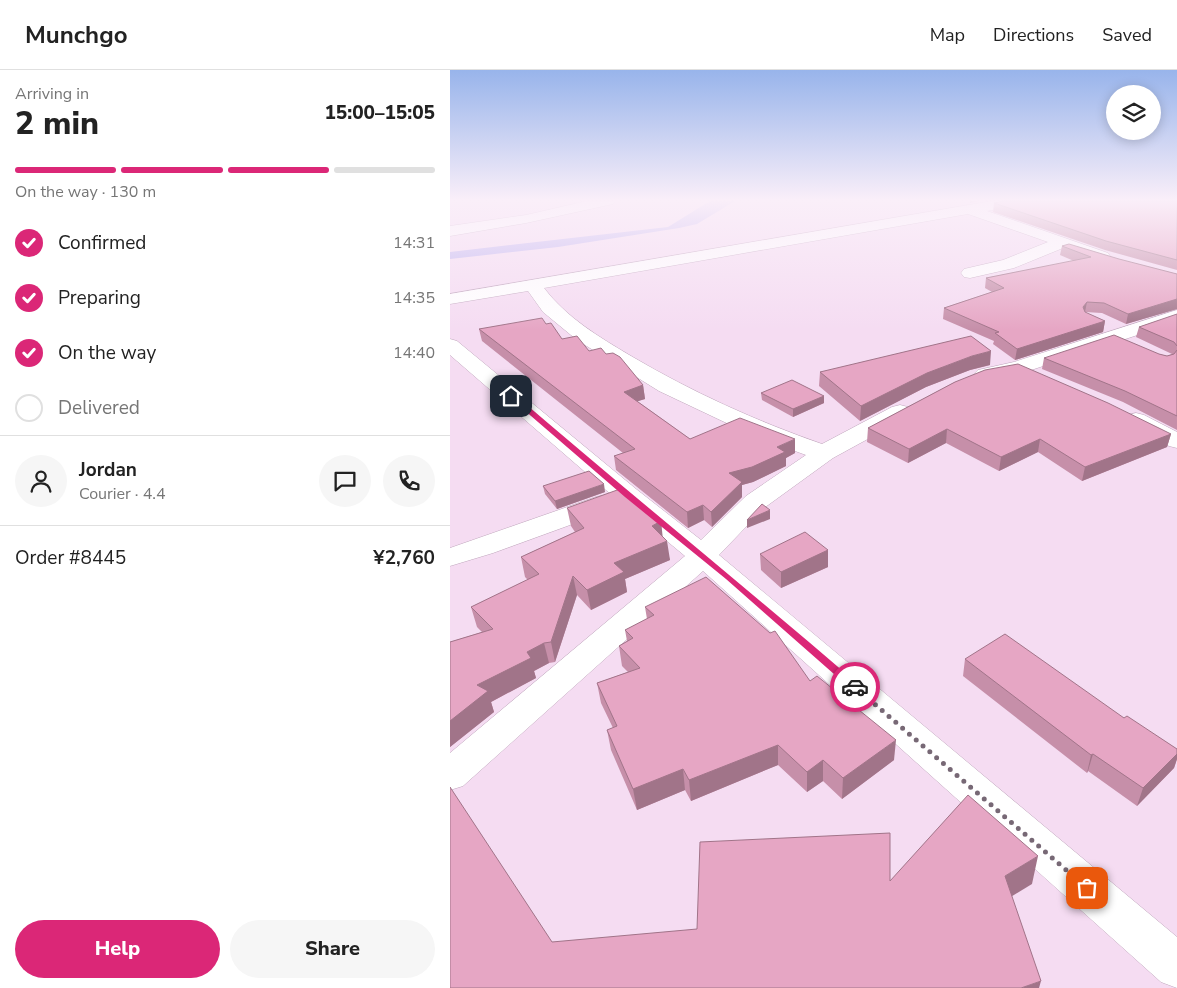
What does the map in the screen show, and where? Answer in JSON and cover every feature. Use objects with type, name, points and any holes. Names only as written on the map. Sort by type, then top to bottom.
[{"type":"street","points":[[450,299],[771,244]]},
{"type":"street","points":[[970,273],[1008,264],[1059,244]]},
{"type":"street","points":[[1064,244],[1112,259],[1089,267]]},
{"type":"street","points":[[533,285],[550,308],[584,336],[667,386],[762,431],[824,453]]},
{"type":"street","points":[[961,382],[978,376],[1015,368],[1177,316]]},
{"type":"street","points":[[450,345],[702,556],[1177,966]]},
{"type":"street","points":[[990,354],[1015,368],[1044,379]]},
{"type":"street","points":[[450,775],[702,556],[755,502],[824,453],[919,402]]},
{"type":"street","points":[[1114,409],[1177,441]]},
{"type":"street","points":[[450,557],[627,495]]},
{"type":"shaded area","points":[[521,244],[578,244],[450,259],[450,252]]},
{"type":"building","points":[[1069,244],[1177,274],[1177,299],[1128,314],[1104,303],[1087,302],[1083,307],[1085,312],[1105,321],[1017,349],[995,333],[999,332],[944,308],[1004,288],[986,278],[1091,257],[1062,246]]},
{"type":"building","points":[[1117,244],[1177,244],[1177,260]]},
{"type":"building","points":[[1177,314],[1177,346],[1174,342],[1139,327]]},
{"type":"building","points":[[542,318],[546,324],[551,323],[562,339],[577,336],[589,351],[601,348],[606,354],[613,353],[620,357],[643,385],[624,392],[690,439],[740,418],[795,439],[777,447],[785,452],[752,467],[729,473],[742,482],[711,512],[703,505],[687,512],[614,456],[635,449],[479,329]]},
{"type":"building","points":[[1114,335],[1167,356],[1174,354],[1177,350],[1177,416],[1125,391],[1044,358]]},
{"type":"building","points":[[971,336],[991,351],[927,373],[861,406],[820,372]]},
{"type":"building","points":[[1018,364],[1108,403],[1171,434],[1085,467],[1040,439],[1001,457],[947,429],[909,449],[868,428],[955,382],[985,370]]},
{"type":"building","points":[[792,380],[824,396],[793,409],[761,393]]},
{"type":"building","points":[[589,471],[604,484],[555,501],[543,486]]},
{"type":"building","points":[[620,489],[661,521],[652,526],[667,541],[614,563],[624,572],[587,590],[573,576],[551,642],[544,643],[527,652],[531,658],[477,685],[488,691],[450,721],[450,642],[493,629],[471,607],[539,574],[521,557],[584,528],[567,508]]},
{"type":"building","points":[[762,504],[770,510],[747,520]]},
{"type":"building","points":[[805,532],[828,550],[781,572],[760,554]]},
{"type":"building","points":[[706,577],[770,633],[775,631],[810,681],[817,676],[896,740],[843,778],[823,760],[807,772],[778,745],[689,780],[683,769],[633,789],[607,730],[617,726],[597,683],[640,668],[619,646],[633,638],[625,630],[654,615],[645,607]]},
{"type":"building","points":[[1005,634],[1124,718],[1127,716],[1177,749],[1177,754],[1143,788],[1093,754],[1091,755],[965,659]]},
{"type":"building","points":[[450,787],[552,942],[697,929],[700,842],[890,833],[890,881],[968,795],[1038,856],[1005,876],[1041,981],[1021,988],[450,988]]},
{"type":"way so far","points":[[855,687],[1087,888]]},
{"type":"route","points":[[511,396],[627,495],[729,577],[855,687]]}]
